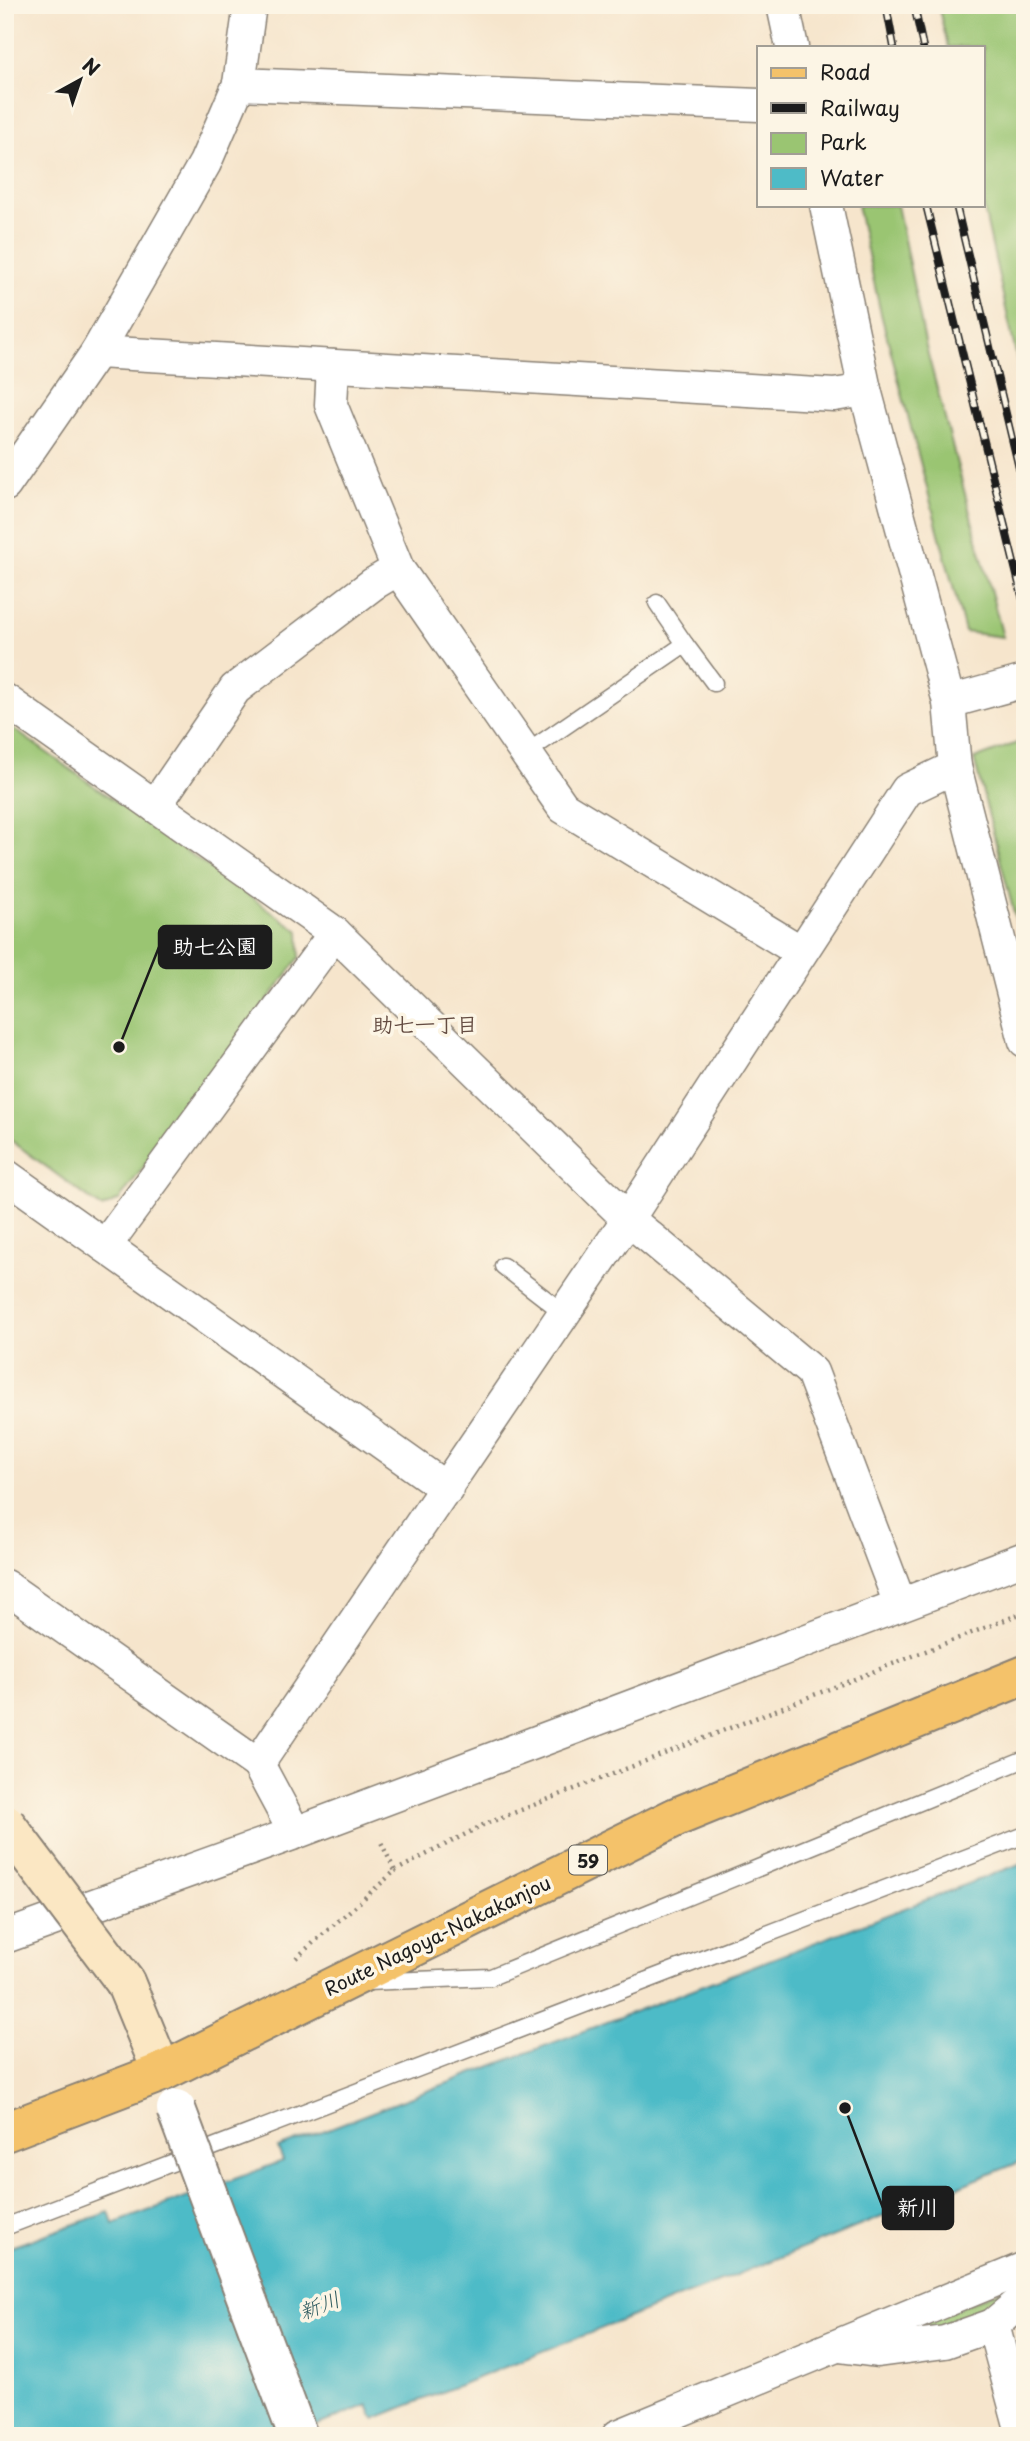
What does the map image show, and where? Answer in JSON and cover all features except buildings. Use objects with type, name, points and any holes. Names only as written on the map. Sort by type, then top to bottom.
[{"type":"main road","name":"Route Nagoya-Nakakanjou","points":[[5,2133],[162,2072],[676,1817],[1025,1675]]},
{"type":"main road","points":[[5,1823],[125,1982],[162,2072]]},
{"type":"street","points":[[5,485],[97,352],[205,163],[239,83],[250,5]]},
{"type":"street","points":[[783,5],[792,46]]},
{"type":"street","points":[[239,83],[757,105]]},
{"type":"street","points":[[826,206],[865,390],[949,702],[955,767],[1025,1041]]},
{"type":"street","points":[[97,352],[834,395],[865,390]]},
{"type":"street","points":[[333,366],[331,405],[398,569],[563,807],[801,952]]},
{"type":"street","points":[[155,806],[235,689],[373,584],[398,569]]},
{"type":"street","points":[[949,702],[1025,681]]},
{"type":"street","points":[[5,700],[335,933],[628,1219],[812,1372],[900,1604]]},
{"type":"street","points":[[258,1764],[565,1314],[907,790],[955,767]]},
{"type":"street","points":[[105,1246],[335,933]]},
{"type":"street","points":[[5,1175],[447,1489]]},
{"type":"street","points":[[5,1937],[365,1807],[1025,1558]]},
{"type":"street","points":[[5,1586],[258,1764],[295,1833]]},
{"type":"street","points":[[176,2109],[298,2436]]},
{"type":"street","points":[[618,2436],[1025,2268]]},
{"type":"street","points":[[834,2346],[877,2351],[945,2342],[993,2325],[1025,2298]]},
{"type":"street","points":[[993,2325],[1023,2436]]},
{"type":"lane","points":[[657,603],[714,683]]},
{"type":"lane","points":[[526,753],[685,644]]},
{"type":"lane","points":[[503,1266],[565,1314]]},
{"type":"lane","points":[[339,1984],[491,1977],[1025,1759]]},
{"type":"lane","points":[[5,2227],[1025,1835]]},
{"type":"path","points":[[291,1963],[395,1871],[483,1825],[1025,1612]]},
{"type":"path","points":[[365,1807],[395,1871]]},
{"type":"green space","points":[[938,5],[1025,5],[1025,395],[983,206],[984,46],[948,46]]},
{"type":"green space","points":[[857,206],[897,206],[926,347],[1003,637],[965,632],[881,314]]},
{"type":"green space","points":[[5,723],[299,931],[300,957],[119,1200],[102,1208],[5,1136]]},
{"type":"green space","points":[[1025,740],[1025,955],[974,759]]},
{"type":"green space","points":[[1025,2280],[1001,2309],[947,2332],[879,2341]]},
{"type":"water","points":[[1025,1862],[1025,2160],[374,2419],[368,2405],[290,2436],[5,2436],[5,2249],[109,2212],[113,2224],[283,2161],[278,2148]]},
{"type":"railway","points":[[886,5],[894,46]]},
{"type":"railway","points":[[914,5],[923,46]]},
{"type":"railway","points":[[926,206],[1025,608]]},
{"type":"railway","points":[[956,206],[1025,493]]},
{"type":"place","name":"助七公園","points":[[119,1047]]},
{"type":"place","name":"新川","points":[[845,2108]]},
{"type":"district","name":"助七一丁目","points":[[425,1023]]}]
